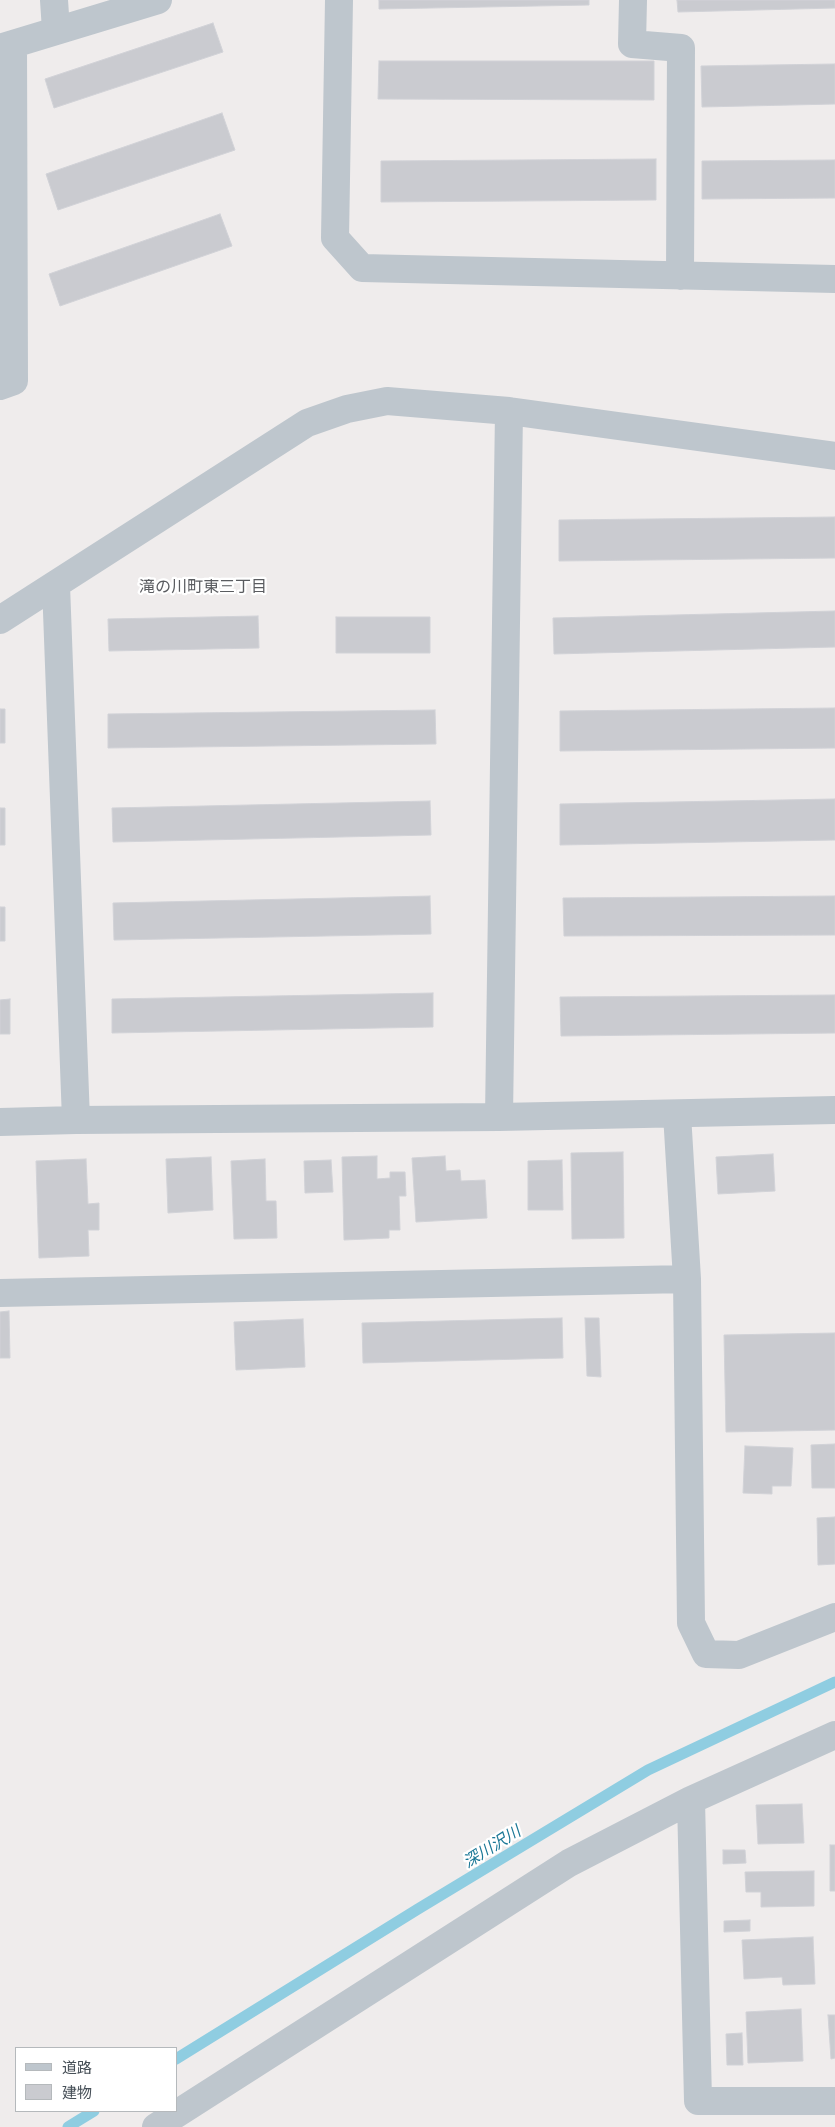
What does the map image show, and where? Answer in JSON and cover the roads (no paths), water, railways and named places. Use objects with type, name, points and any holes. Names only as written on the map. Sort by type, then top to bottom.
[{"type":"street","points":[[54,0],[56,30]]},
{"type":"street","points":[[0,386],[14,381],[6,46],[158,0]]},
{"type":"street","points":[[339,0],[335,238],[362,268],[835,279]]},
{"type":"street","points":[[633,0],[632,44],[681,48],[680,276]]},
{"type":"street","points":[[0,620],[307,423],[347,409],[387,401],[509,411],[835,456]]},
{"type":"street","points":[[499,1117],[509,411]]},
{"type":"street","points":[[56,585],[76,1120]]},
{"type":"street","points":[[0,1122],[499,1117],[835,1110]]},
{"type":"street","points":[[677,1114],[687,1279],[691,1623],[706,1654],[739,1655],[835,1617]]},
{"type":"street","points":[[0,1293],[687,1279]]},
{"type":"street","points":[[156,2127],[569,1863],[691,1800],[835,1735]]},
{"type":"street","points":[[691,1800],[698,2101],[835,2101]]},
{"type":"waterway","name":"深川沢川","points":[[178,2058],[418,1909],[648,1770],[835,1682]]},
{"type":"waterway","name":"深川沢川","points":[[68,2127],[92,2112]]},
{"type":"district","name":"滝の川町東三丁目","points":[[203,587]]}]
